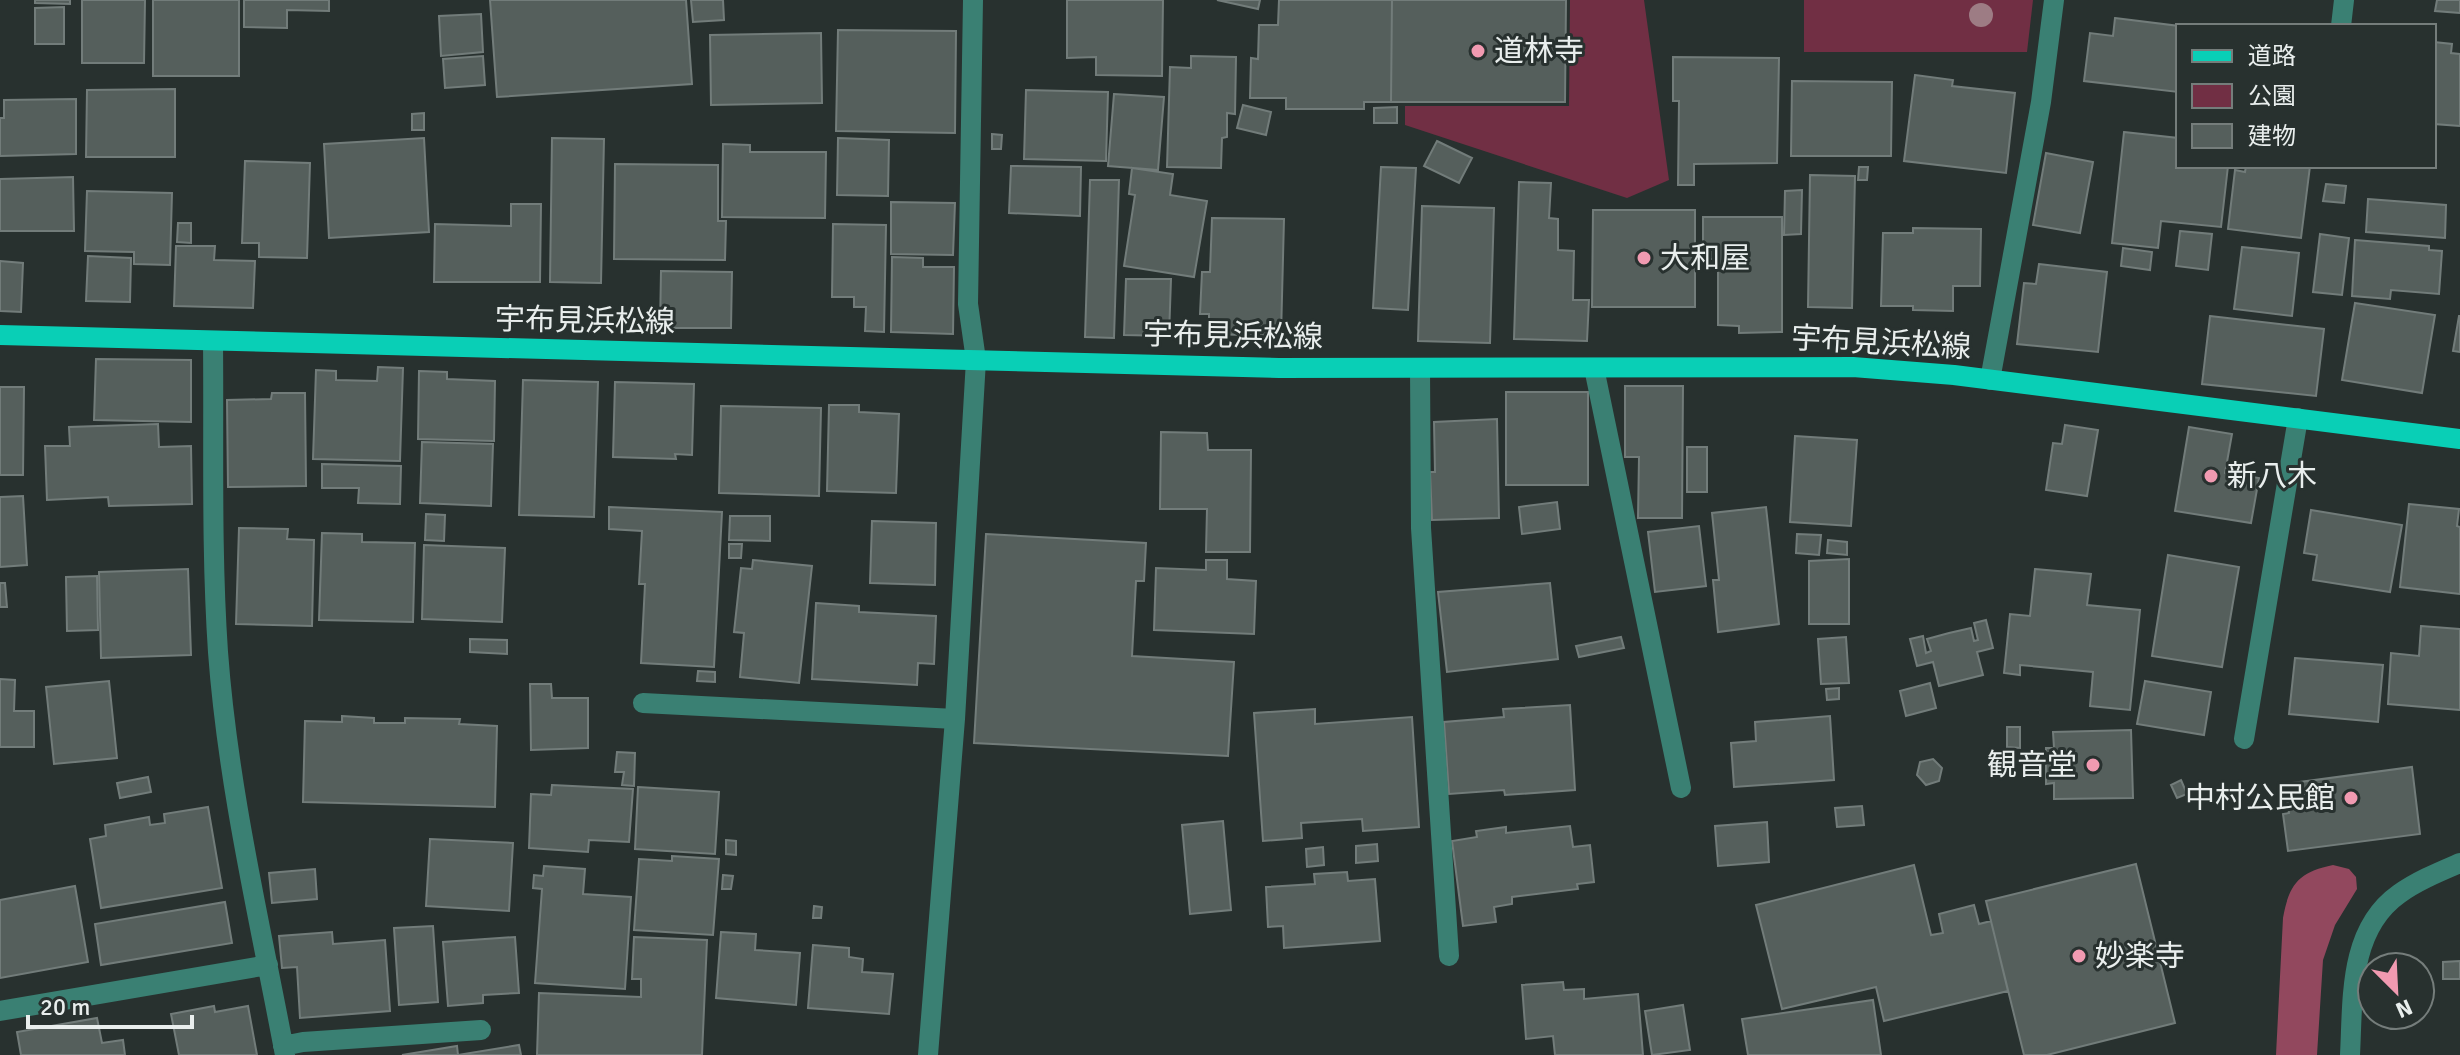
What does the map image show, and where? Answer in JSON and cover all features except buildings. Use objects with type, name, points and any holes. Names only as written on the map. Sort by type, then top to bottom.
[{"type":"main road","name":"宇布見浜松線","points":[[0,335],[1279,368],[1903,369],[2460,439]]},
{"type":"street","points":[[928,1055],[955,719],[976,360],[968,304],[973,0]]},
{"type":"street","points":[[1990,380],[2041,102],[2054,0]]},
{"type":"street","points":[[2341,24],[2344,0]]},
{"type":"street","points":[[213,341],[218,653],[236,798],[284,1050],[303,1042],[481,1030]]},
{"type":"street","points":[[1420,368],[1421,528],[1449,956]]},
{"type":"street","points":[[1594,368],[1681,788]]},
{"type":"street","points":[[2244,739],[2298,418]]},
{"type":"street","points":[[643,703],[955,719]]},
{"type":"street","points":[[2350,1055],[2355,966],[2369,927],[2397,895],[2460,863]]},
{"type":"street","points":[[0,1011],[268,965]]},
{"type":"green space","points":[[1570,0],[1644,0],[1669,180],[1627,198],[1405,125],[1405,106],[1569,106]]},
{"type":"green space","points":[[1804,0],[2033,0],[2027,52],[1804,52]]},
{"type":"shaded area","points":[[2333,865],[2349,869],[2356,877],[2357,889],[2335,925],[2323,960],[2317,1055],[2276,1055],[2285,906],[2298,881],[2312,871]]},
{"type":"place","name":"道林寺","points":[[1478,51]]},
{"type":"place","name":"大和屋","points":[[1644,258]]},
{"type":"place","name":"新八木","points":[[2211,476]]},
{"type":"place","name":"観音堂","points":[[2093,765]]},
{"type":"place","name":"中村公民館","points":[[2351,798]]},
{"type":"place","name":"妙楽寺","points":[[2079,956]]}]
